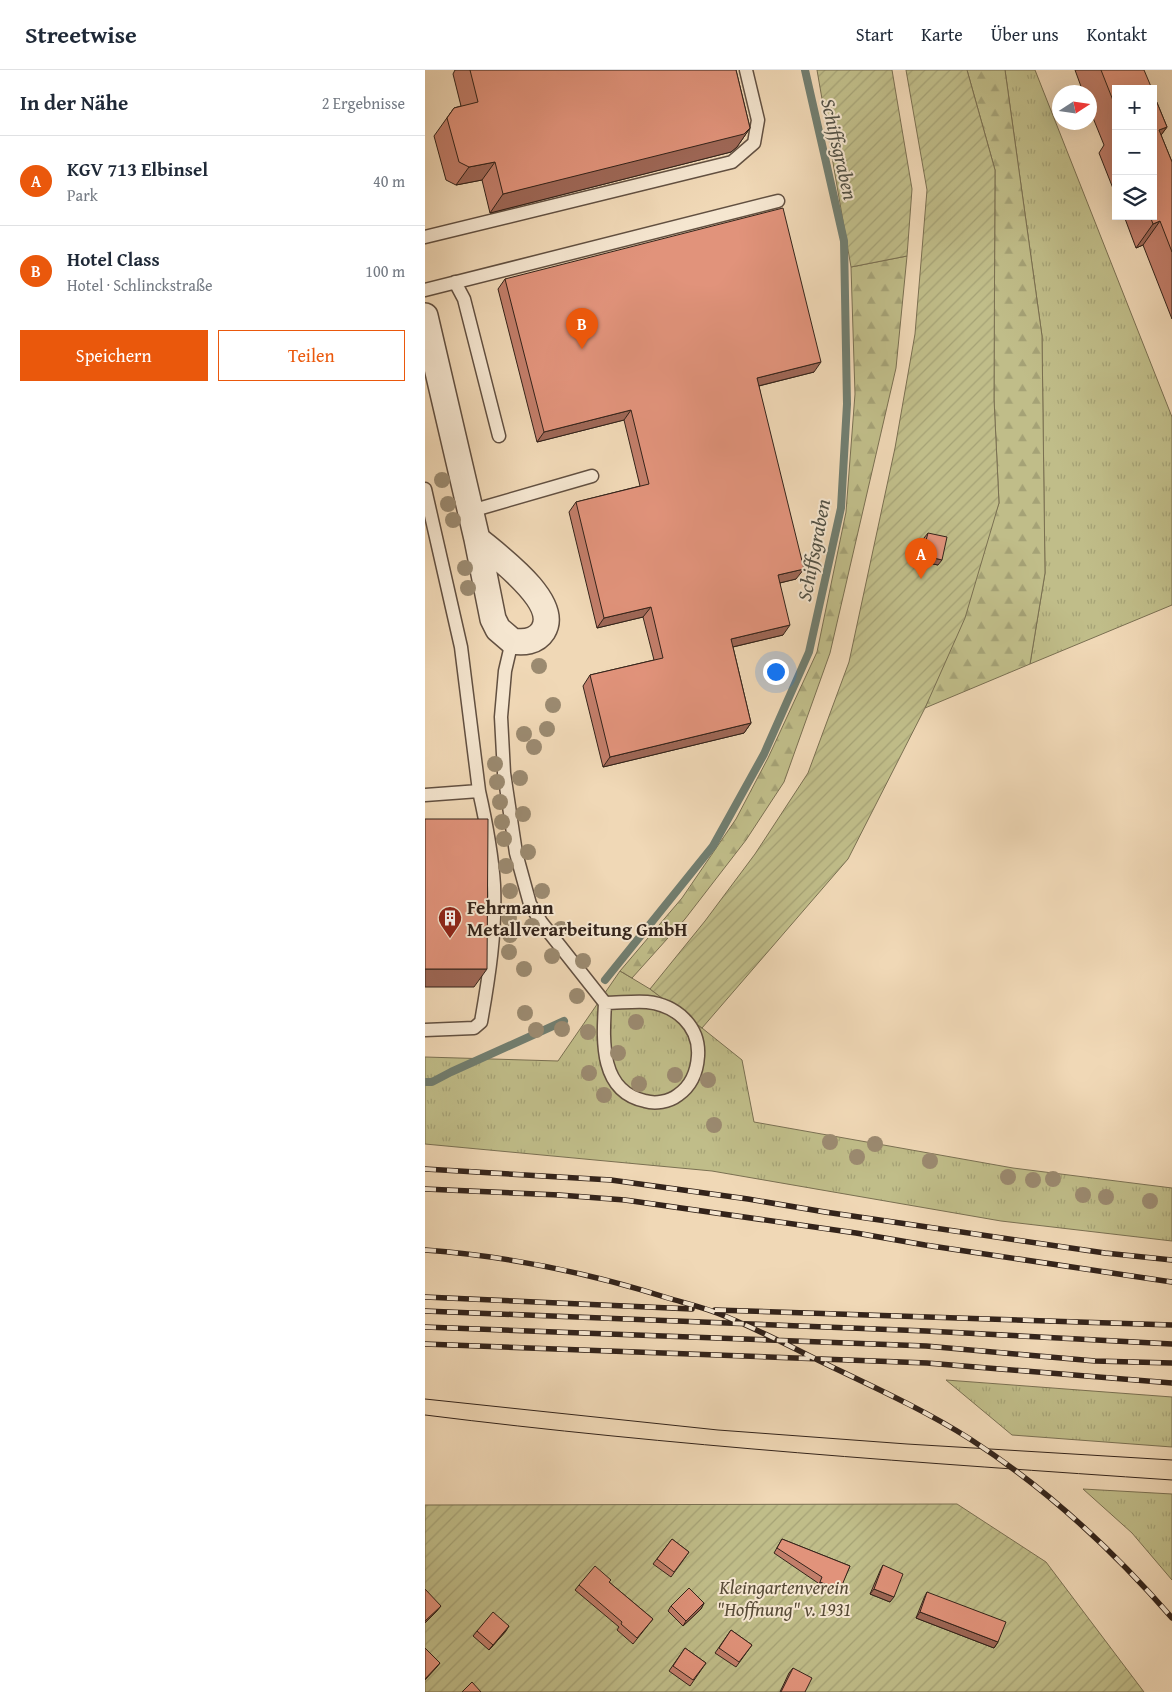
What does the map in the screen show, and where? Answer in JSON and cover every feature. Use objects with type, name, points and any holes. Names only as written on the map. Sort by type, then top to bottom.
[{"type":"street","points":[[425,316],[477,538],[493,619],[498,629],[512,641],[529,641],[538,637],[547,622],[545,609],[539,597],[527,583],[477,538]]},
{"type":"lane","points":[[425,237],[732,162],[754,143],[758,120],[745,70]]},
{"type":"lane","points":[[425,290],[778,201]]},
{"type":"lane","points":[[455,282],[464,299],[499,436]]},
{"type":"lane","points":[[471,512],[592,476]]},
{"type":"lane","points":[[425,489],[461,647],[479,791],[486,824],[494,886],[492,947],[481,1022],[474,1028],[425,1030]]},
{"type":"lane","points":[[512,641],[505,670],[501,717],[504,773],[516,853],[530,904],[541,922],[605,1003],[604,1050],[607,1065],[614,1080],[635,1099],[649,1102],[663,1101],[676,1096],[688,1086],[697,1069],[698,1052],[696,1037],[689,1023],[679,1014],[648,1002],[605,1003]]},
{"type":"lane","points":[[425,795],[479,791]]},
{"type":"green space","points":[[817,70],[892,70],[912,189],[907,256],[851,267]]},
{"type":"green space","points":[[906,70],[967,70],[995,170],[994,399],[999,503],[965,618],[925,708],[848,859],[702,1028],[650,989],[705,921],[755,854],[808,773],[849,662],[895,448],[915,334],[927,190]]},
{"type":"green space","points":[[967,70],[1005,70],[1042,336],[1045,573],[1030,664],[925,708],[999,503],[994,399],[995,170]]},
{"type":"green space","points":[[1005,70],[1035,70],[1052,113],[1052,130],[1059,130],[1172,417],[1172,605],[1030,664],[1045,573],[1042,336]]},
{"type":"green space","points":[[907,256],[896,368],[830,653],[784,782],[746,840],[685,919],[632,978],[620,971],[682,898],[736,819],[768,758],[817,652],[846,512],[855,394],[851,267]]},
{"type":"green space","points":[[620,971],[650,989],[742,1060],[754,1122],[1013,1168],[1172,1188],[1172,1241],[1001,1221],[712,1171],[425,1144],[425,1057],[558,1061]]},
{"type":"green space","points":[[946,1380],[1172,1397],[1172,1447],[1012,1435]]},
{"type":"green space","points":[[1083,1489],[1172,1494],[1172,1580],[1132,1533]]},
{"type":"green space","name":"Kleingartenverein \"Hoffnung\" v. 1931","points":[[957,1504],[1046,1562],[1144,1692],[425,1692],[425,1505]]},
{"type":"building","points":[[470,70],[736,70],[750,128],[744,134],[503,194],[495,162],[469,167],[459,162],[447,118],[454,108],[478,102]]},
{"type":"building","points":[[1101,70],[1144,70],[1150,85],[1112,85],[1112,98]]},
{"type":"building","points":[[1157,103],[1167,127],[1159,130],[1172,162],[1172,252],[1160,221],[1153,224],[1152,220],[1157,220]]},
{"type":"building","points":[[783,208],[821,362],[757,378],[804,569],[778,575],[790,625],[731,639],[751,723],[610,757],[590,675],[663,658],[651,607],[604,618],[576,502],[649,484],[631,410],[544,432],[505,279]]},
{"type":"building","points":[[928,533],[947,537],[942,560],[922,555]]},
{"type":"building","name":"Fehrmann Metallverarbeitung GmbH","points":[[425,819],[488,819],[487,969],[425,969]]},
{"type":"building","points":[[672,1539],[689,1552],[674,1572],[657,1559]]},
{"type":"building","points":[[782,1539],[850,1566],[840,1590],[820,1582],[822,1577],[777,1548]]},
{"type":"building","points":[[883,1565],[903,1574],[894,1597],[874,1589]]},
{"type":"building","points":[[595,1566],[611,1580],[609,1582],[653,1619],[637,1638],[621,1624],[622,1622],[579,1585]]},
{"type":"building","points":[[689,1588],[704,1603],[686,1621],[671,1606]]},
{"type":"building","points":[[425,1589],[441,1606],[425,1621]]},
{"type":"building","points":[[927,1592],[1006,1622],[998,1642],[920,1612]]},
{"type":"building","points":[[493,1612],[509,1626],[493,1645],[477,1631]]},
{"type":"building","points":[[731,1630],[752,1645],[739,1662],[719,1648]]},
{"type":"building","points":[[425,1648],[440,1663],[425,1679]]},
{"type":"building","points":[[685,1648],[706,1663],[693,1680],[673,1666]]},
{"type":"building","points":[[793,1668],[812,1678],[805,1692],[781,1692]]},
{"type":"building","points":[[472,1682],[481,1692],[462,1692]]},
{"type":"waterway","name":"Schiffsgraben","points":[[605,980],[713,846],[764,754],[809,652],[841,508],[847,404],[844,241],[805,70]]},
{"type":"waterway","name":"Schiffsgraben","points":[[425,1082],[432,1082],[564,1021]]},
{"type":"tram line","points":[[425,1399],[718,1430],[907,1444],[1172,1460]]},
{"type":"tram line","points":[[425,1415],[704,1445],[1172,1480]]},
{"type":"railway","points":[[425,1169],[611,1180],[1105,1253],[1172,1260]]},
{"type":"railway","points":[[425,1189],[625,1200],[856,1233],[1172,1282]]},
{"type":"railway","points":[[425,1250],[518,1261],[578,1273],[699,1307],[732,1319],[884,1392],[970,1439],[1052,1499],[1102,1544],[1172,1618]]},
{"type":"railway","points":[[425,1297],[692,1309]]},
{"type":"railway","points":[[715,1310],[1172,1325]]},
{"type":"railway","points":[[425,1311],[926,1331],[1172,1344]]},
{"type":"railway","points":[[425,1327],[926,1346],[1095,1361],[1172,1363]]},
{"type":"railway","points":[[425,1344],[927,1363],[1172,1383]]},
{"type":"place","name":"Hotel Class","points":[[582,349]]},
{"type":"place","name":"KGV 713 Elbinsel","points":[[921,579]]},
{"type":"place","name":"Fehrmann Metallverarbeitung GmbH","points":[[450,939]]}]
